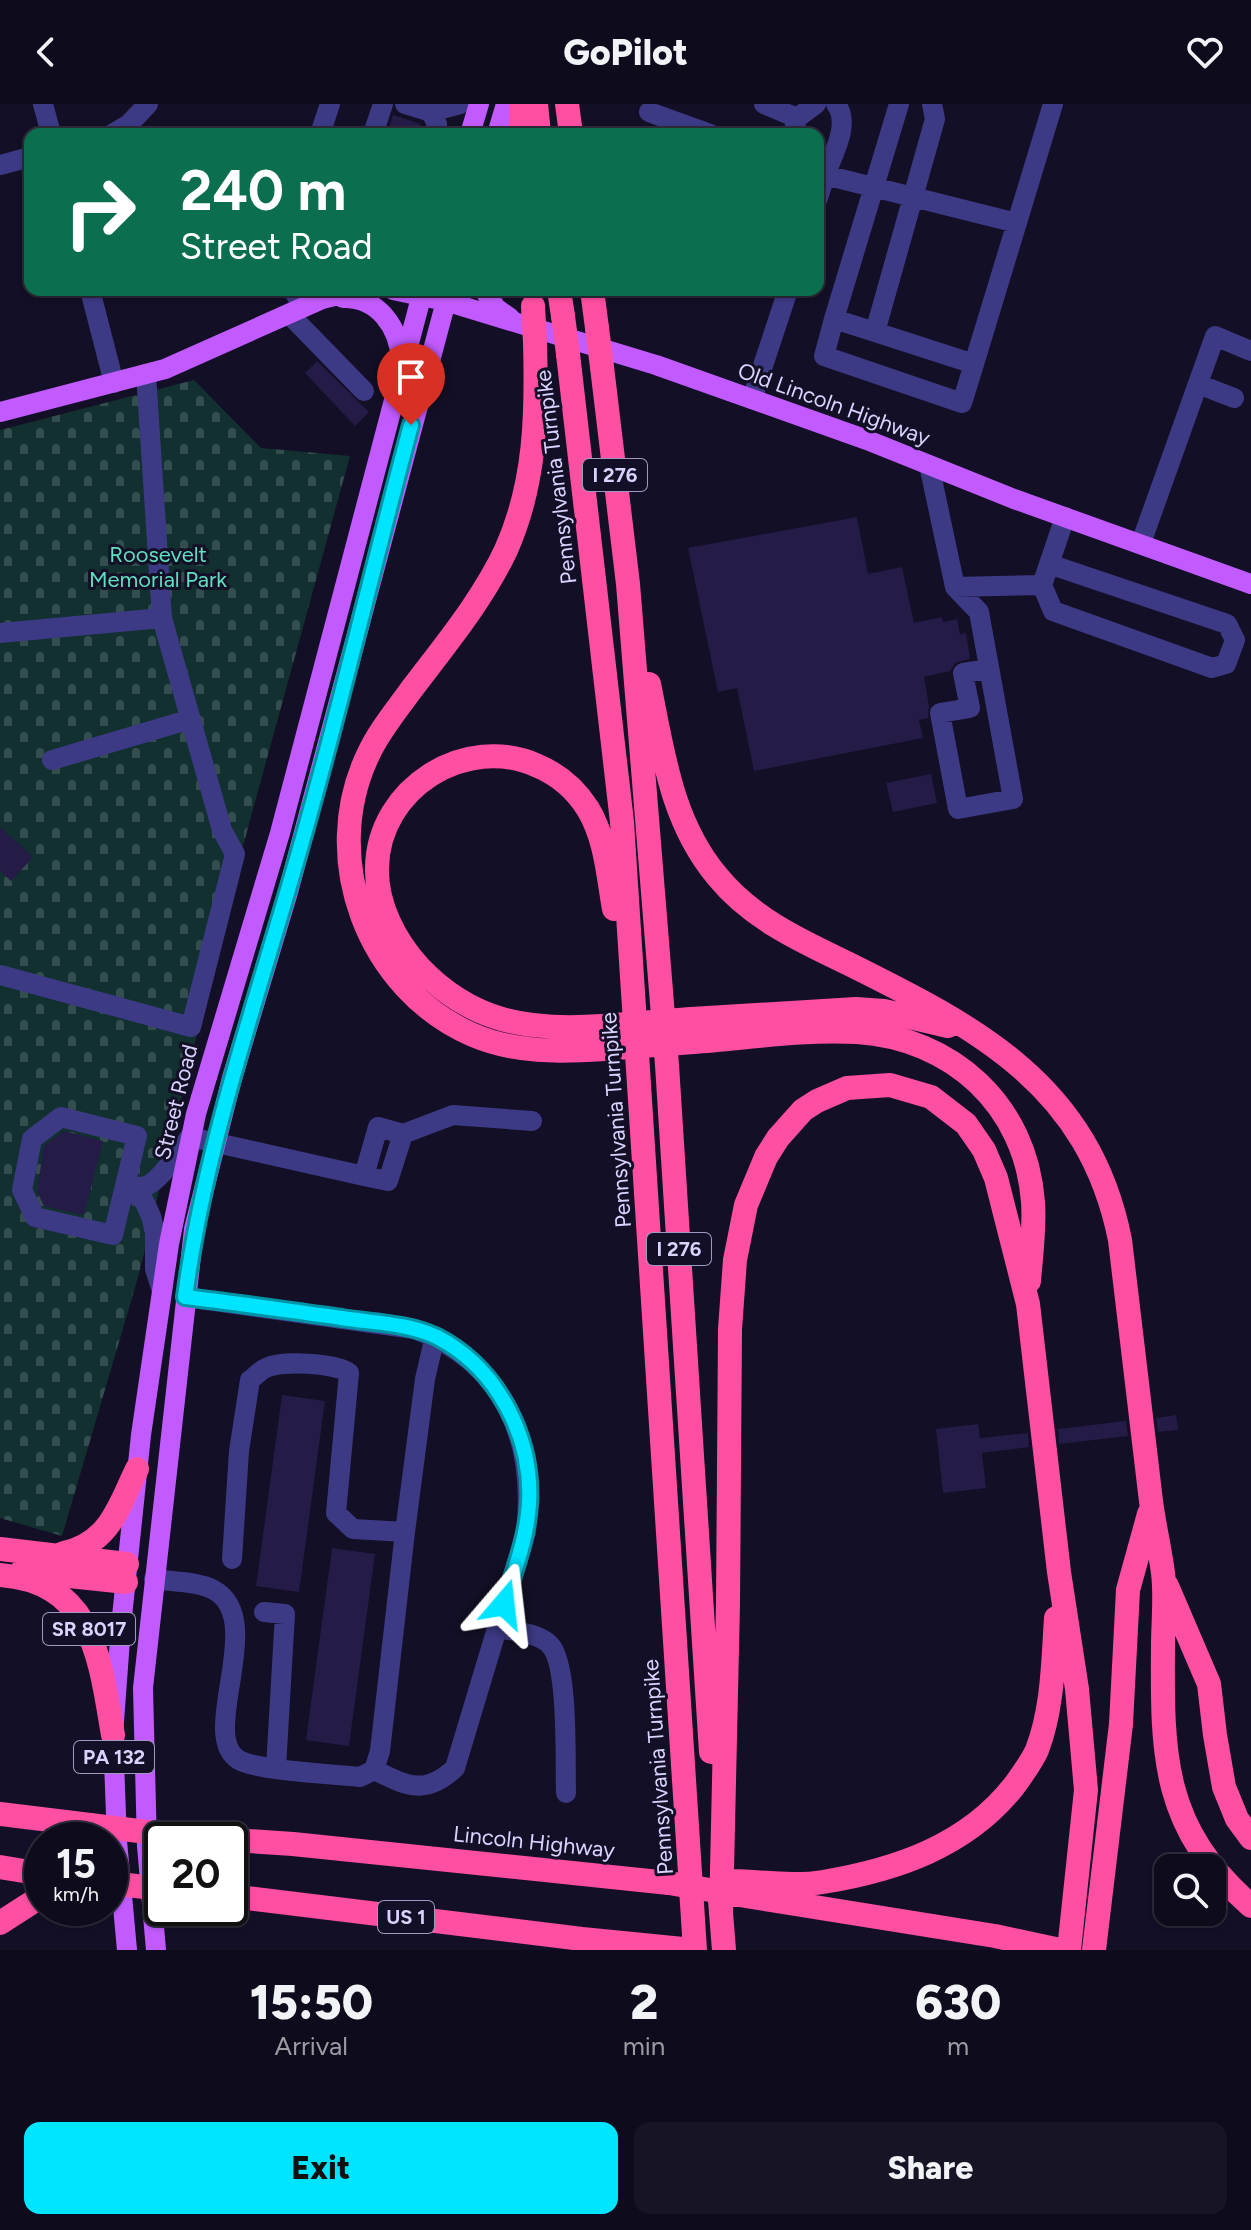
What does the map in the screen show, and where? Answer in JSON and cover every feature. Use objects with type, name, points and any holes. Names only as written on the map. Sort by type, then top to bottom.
[{"type":"highway","points":[[567,104],[570,128]]},
{"type":"highway","name":"Pennsylvania Turnpike","points":[[560,296],[621,808],[694,1950]]},
{"type":"highway","name":"I 276","points":[[593,296],[628,584],[667,1065],[727,1896],[724,1950]]},
{"type":"highway","points":[[527,306],[535,342],[534,441],[525,496],[506,549],[479,597],[390,718],[369,753],[360,773],[349,820],[349,865],[359,911],[381,955],[396,976],[431,1010],[473,1035],[519,1048],[566,1052],[603,1037]]},
{"type":"highway","points":[[628,584],[675,802],[692,841],[717,877],[750,909],[786,933],[905,992],[978,1034],[1018,1062],[1051,1096],[1083,1141],[1105,1184],[1120,1240],[1151,1504],[1163,1577],[1162,1731],[1170,1780],[1186,1825],[1199,1848],[1225,1881],[1251,1906]]},
{"type":"highway","points":[[638,1053],[603,847],[594,820],[580,797],[547,770],[503,756],[459,761],[421,781],[401,801],[386,826],[377,867],[383,907],[414,961],[445,991],[493,1017],[603,1037],[692,1030],[856,1009],[908,1016],[978,1034]]},
{"type":"highway","points":[[692,1030],[880,1034],[923,1046],[965,1069],[997,1103],[1018,1141],[1025,1162],[1033,1220],[1028,1304]]},
{"type":"highway","points":[[1059,1572],[1050,1701],[1044,1728],[1035,1753],[1022,1775],[991,1812],[946,1845],[891,1867],[820,1883],[727,1896],[731,1292],[739,1231],[755,1179],[778,1138],[803,1110],[817,1101],[847,1088],[876,1084],[904,1087],[943,1104],[975,1136],[991,1164],[1028,1304],[1059,1572],[1077,1689],[1086,1790],[1069,1950]]},
{"type":"highway","points":[[54,1554],[78,1549],[99,1537],[114,1517],[137,1469]]},
{"type":"highway","points":[[1094,1950],[1121,1724],[1128,1590],[1151,1504]]},
{"type":"highway","points":[[0,1549],[54,1554],[126,1573]]},
{"type":"highway","points":[[0,1574],[38,1571],[126,1573]]},
{"type":"highway","name":"SR 8017","points":[[0,1574],[35,1582],[64,1599],[77,1612],[94,1640],[99,1656],[113,1735]]},
{"type":"highway","points":[[1163,1577],[1209,1684],[1224,1787],[1237,1819],[1251,1838]]},
{"type":"highway","name":"Lincoln Highway","points":[[7,1814],[188,1837],[293,1844],[669,1883],[727,1896],[995,1936],[1060,1950]]},
{"type":"highway","points":[[0,1867],[24,1871]]},
{"type":"highway","name":"US 1","points":[[248,1898],[694,1950]]},
{"type":"highway","points":[[0,1923],[24,1908]]},
{"type":"main road","points":[[472,128],[479,104]]},
{"type":"main road","points":[[507,128],[524,117]]},
{"type":"main road","points":[[0,412],[146,374],[214,349],[295,304],[335,296]]},
{"type":"main road","name":"Street Road","points":[[127,1950],[117,1841],[113,1735],[137,1469],[162,1291],[190,1137],[215,1044],[280,833],[422,296]]},
{"type":"main road","name":"Old Lincoln Highway","points":[[447,296],[527,306],[656,365],[1251,584]]},
{"type":"main road","name":"PA 132","points":[[156,1950],[147,1846],[143,1688],[194,1229],[236,1064],[288,892],[447,296]]},
{"type":"main road","points":[[488,296],[496,308],[527,306]]},
{"type":"main road","points":[[327,298],[356,298],[367,301],[379,310],[396,334],[401,372]]},
{"type":"main road","points":[[126,1573],[154,1579]]},
{"type":"street","points":[[43,104],[49,128]]},
{"type":"street","points":[[122,128],[148,104]]},
{"type":"street","points":[[322,128],[330,104]]},
{"type":"street","points":[[375,128],[383,104]]},
{"type":"street","points":[[405,104],[431,112],[460,104]]},
{"type":"street","points":[[764,104],[795,126],[816,104]]},
{"type":"street","points":[[824,178],[842,126],[843,114],[836,104]]},
{"type":"street","points":[[899,104],[824,356],[962,403],[1053,104]]},
{"type":"street","points":[[875,332],[935,119],[932,104]]},
{"type":"street","points":[[648,108],[653,128]]},
{"type":"street","points":[[648,108],[696,128]]},
{"type":"street","points":[[431,112],[436,128]]},
{"type":"street","points":[[0,165],[24,159]]},
{"type":"street","points":[[825,175],[1017,223]]},
{"type":"street","points":[[92,296],[114,383]]},
{"type":"street","points":[[752,399],[786,296]]},
{"type":"street","points":[[295,304],[364,391]]},
{"type":"street","points":[[834,319],[974,364]]},
{"type":"street","points":[[1141,543],[1215,336],[1251,351]]},
{"type":"street","points":[[0,975],[191,1027],[235,854],[222,830],[162,618],[146,374]]},
{"type":"street","points":[[1198,384],[1234,398]]},
{"type":"street","points":[[929,465],[955,587],[979,612],[1013,799],[958,809],[940,713],[970,708],[963,673],[989,669]]},
{"type":"street","points":[[1049,564],[1227,624],[1235,640],[1226,664],[1212,668],[1053,611],[1042,585],[1049,564],[1065,517]]},
{"type":"street","points":[[955,587],[1042,585]]},
{"type":"street","points":[[0,633],[162,618]]},
{"type":"street","points":[[52,760],[191,719]]},
{"type":"street","points":[[126,1186],[145,1186],[160,1176],[190,1137],[388,1181],[403,1134],[453,1115],[532,1121]]},
{"type":"street","points":[[61,1117],[137,1136],[126,1186],[113,1235],[35,1217],[22,1190],[32,1139],[61,1117]]},
{"type":"street","points":[[126,1186],[144,1201],[151,1216],[155,1233],[155,1269],[162,1291]]},
{"type":"street","points":[[185,1297],[414,1329],[435,1336],[458,1349],[495,1385],[515,1422],[527,1461],[529,1501],[526,1532],[455,1768],[440,1782],[418,1786],[401,1783],[374,1770]]},
{"type":"street","points":[[154,1579],[214,1590],[231,1608],[235,1633],[225,1732],[231,1753],[239,1760],[276,1768],[360,1777],[374,1770],[380,1751],[425,1379],[435,1336]]},
{"type":"street","points":[[232,1559],[239,1451],[250,1380],[267,1367],[297,1364],[341,1367],[349,1373],[336,1513],[353,1529],[405,1532]]},
{"type":"street","points":[[264,1612],[285,1614],[276,1768]]},
{"type":"street","points":[[497,1628],[539,1638],[550,1644],[557,1656],[562,1684],[566,1793]]},
{"type":"green space","name":"Roosevelt Memorial Park","points":[[194,380],[261,448],[350,456],[238,864],[139,1274],[62,1536],[0,1518],[0,430]]},
{"type":"building","points":[[393,115],[421,124],[420,128],[389,128]]},
{"type":"building","points":[[317,361],[369,412],[355,426],[305,373]]},
{"type":"building","points":[[857,517],[868,574],[902,567],[914,623],[942,617],[943,622],[957,619],[960,634],[966,633],[970,659],[955,663],[950,671],[924,677],[929,706],[928,718],[919,720],[923,738],[754,771],[737,688],[718,692],[688,548]]},
{"type":"building","points":[[931,774],[937,803],[893,812],[886,783]]},
{"type":"building","points":[[0,827],[33,857],[11,881],[0,871]]},
{"type":"building","points":[[64,1131],[103,1141],[84,1215],[44,1206],[37,1191],[44,1146]]},
{"type":"building","points":[[282,1395],[325,1401],[299,1592],[256,1586]]},
{"type":"building","points":[[1176,1415],[1178,1430],[1158,1432],[1156,1418]]},
{"type":"building","points":[[1126,1421],[1128,1436],[1059,1444],[1058,1429]]},
{"type":"building","points":[[978,1424],[980,1438],[1028,1433],[1029,1447],[982,1453],[986,1488],[943,1493],[936,1429]]},
{"type":"building","points":[[332,1548],[375,1554],[349,1746],[306,1740]]},
{"type":"route","points":[[411,425],[288,892],[232,1078],[194,1229],[185,1297],[414,1329],[458,1349],[479,1368],[495,1385],[515,1422],[527,1461],[529,1501],[526,1532],[504,1604]]}]
